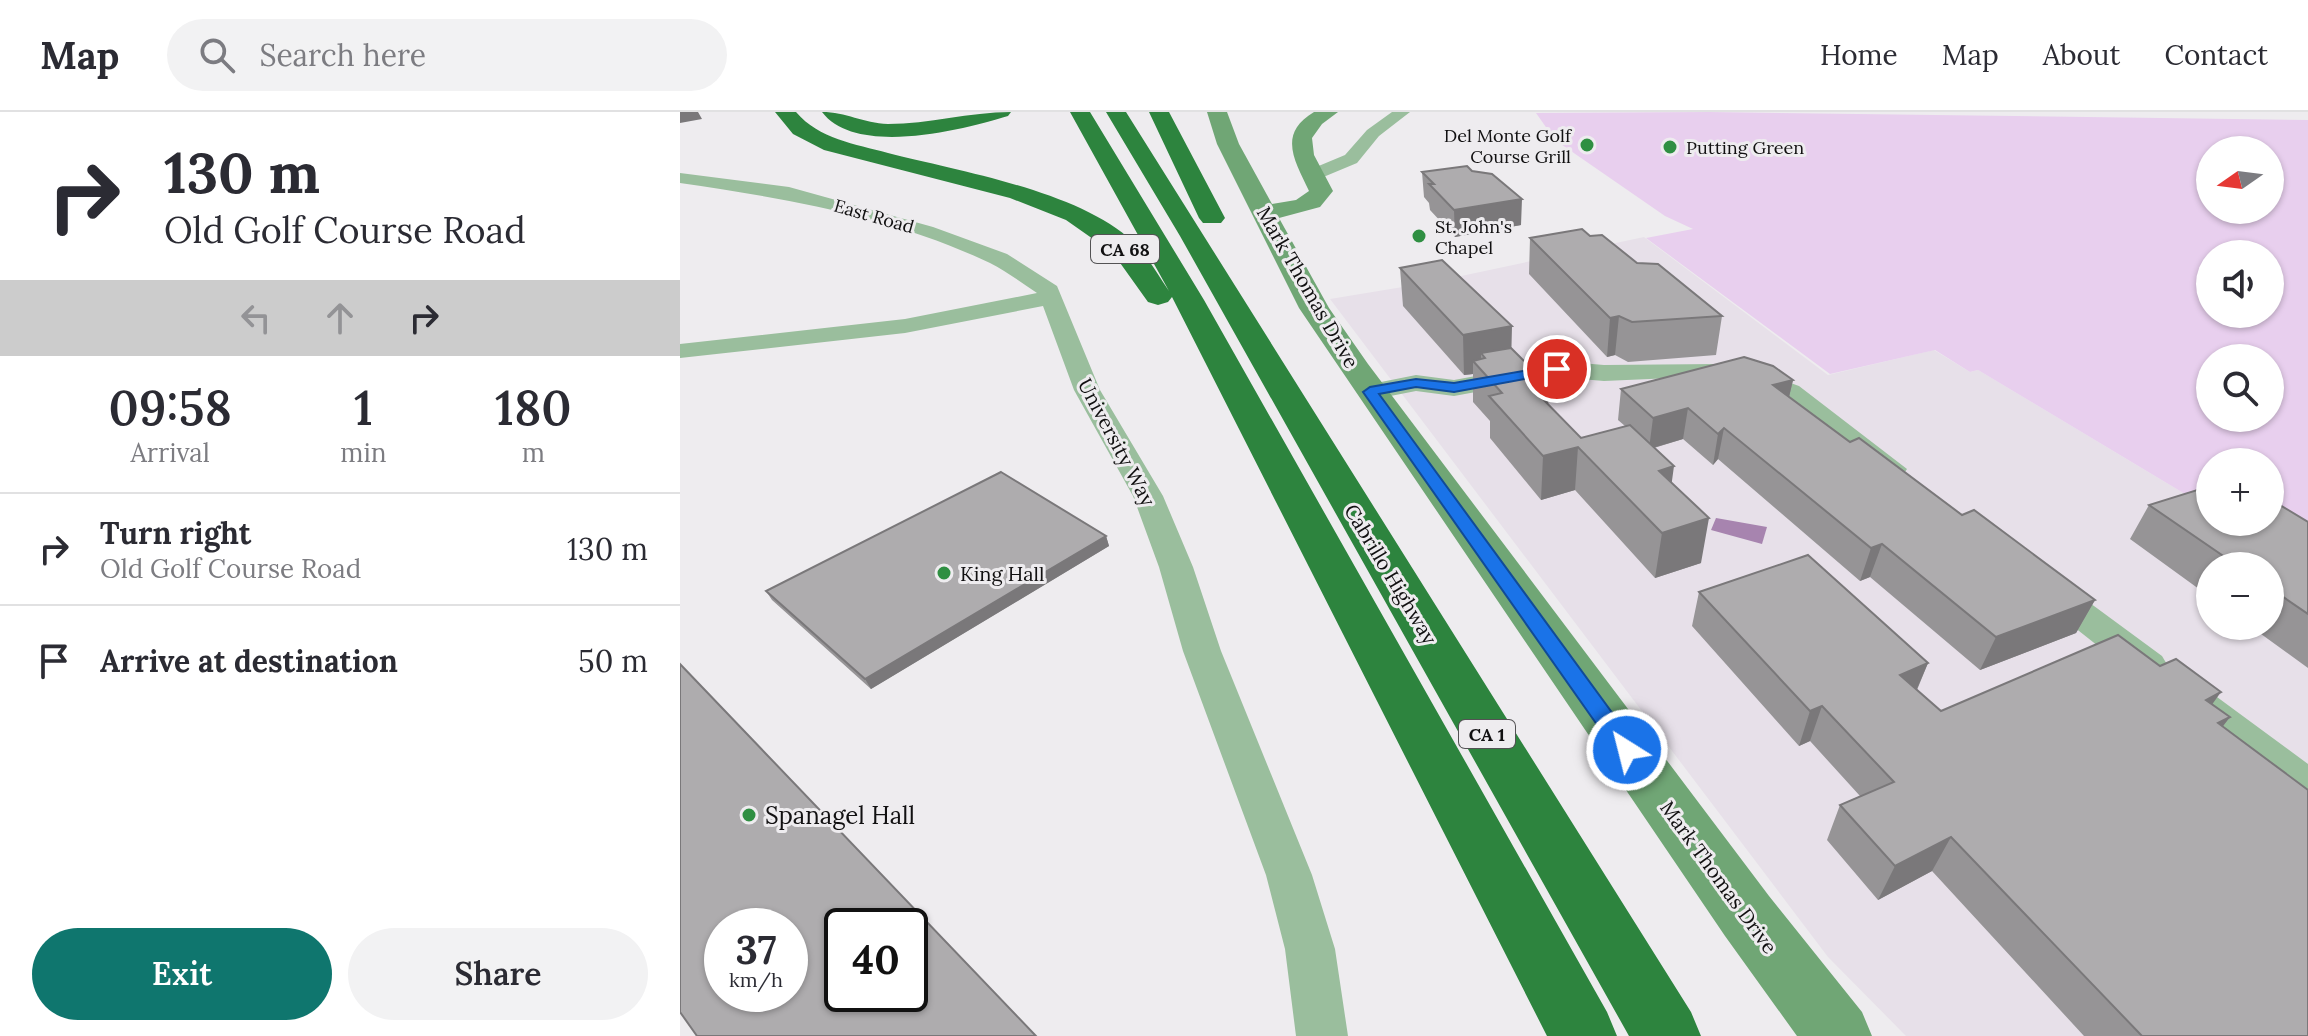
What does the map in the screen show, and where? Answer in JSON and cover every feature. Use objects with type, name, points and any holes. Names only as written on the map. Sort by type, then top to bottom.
[{"type":"highway","points":[[785,112],[800,130],[823,142],[909,164]]},
{"type":"highway","name":"CA 68","points":[[816,112],[825,129],[839,139],[909,164],[1043,201],[1107,234],[1140,268],[1168,311],[1264,439]]},
{"type":"highway","points":[[832,112],[846,124],[889,129],[946,125],[1001,112]]},
{"type":"highway","name":"CA 1","points":[[1080,112],[1169,265],[1264,439],[1583,1036]]},
{"type":"highway","name":"Cabrillo Highway","points":[[1116,112],[1200,246],[1255,344],[1667,1036]]},
{"type":"highway","points":[[1160,112],[1230,254],[1255,344]]},
{"type":"street","name":"Mark Thomas Drive","points":[[1217,112],[1228,144],[1320,317],[1370,392],[1747,916],[1838,1036]]},
{"type":"street","points":[[1264,212],[1308,205],[1318,199],[1321,191],[1303,155],[1301,138],[1315,120],[1328,112]]},
{"type":"street","points":[[1315,174],[1351,159],[1373,133],[1402,112]]},
{"type":"street","name":"East Road","points":[[680,178],[789,193],[926,231],[1019,269],[1049,291],[1052,297]]},
{"type":"street","points":[[680,351],[918,324],[1052,297]]},
{"type":"street","name":"University Way","points":[[1052,297],[1087,390],[1148,496],[1176,567],[1202,651],[1289,875],[1310,949],[1322,1036]]},
{"type":"street","points":[[1370,392],[1416,383],[1454,388],[1557,369],[1604,373],[1718,372],[1754,379],[1790,392],[1914,486]]},
{"type":"street","points":[[2027,573],[2308,788]]},
{"type":"shaded area","points":[[1709,112],[2308,120],[2308,570],[2281,536],[2284,536],[2284,448],[2196,448],[2196,501],[1978,370],[1970,372],[1935,350],[1830,374],[1646,238],[1693,229],[1665,216],[1555,140],[1536,113]]},
{"type":"shaded area","points":[[1644,237],[1828,375],[1934,350],[1970,372],[1978,370],[2196,501],[2196,536],[2239,536],[2271,552],[2196,552],[2196,640],[2284,640],[2284,558],[2308,570],[2308,1036],[1906,1036],[1828,957],[1330,299],[1433,282]]},
{"type":"shaded area","points":[[1716,518],[1767,527],[1762,544],[1711,530]]},
{"type":"building","points":[[1467,166],[1472,171],[1492,174],[1522,199],[1454,210],[1422,172]]},
{"type":"building","points":[[1582,229],[1590,236],[1602,235],[1637,263],[1658,264],[1722,316],[1632,322],[1619,316],[1610,318],[1530,238]]},
{"type":"building","points":[[1442,260],[1512,326],[1463,335],[1400,268]]},
{"type":"building","points":[[1511,348],[1549,386],[1534,390],[1581,438],[1630,425],[1674,466],[1659,471],[1709,518],[1662,533],[1578,447],[1543,456],[1489,396],[1502,393],[1473,361],[1485,358],[1481,353]]},
{"type":"building","points":[[1744,357],[1773,366],[1793,380],[1773,385],[1850,442],[1859,438],[1962,515],[1974,510],[2095,600],[1996,637],[1882,544],[1871,548],[1724,428],[1718,434],[1688,408],[1653,418],[1621,389]]},
{"type":"building","name":"King Hall","points":[[1001,472],[1106,536],[865,679],[766,591]]},
{"type":"building","points":[[2196,490],[2196,536],[2284,536],[2284,507],[2308,522],[2308,614],[2284,598],[2284,552],[2218,552],[2149,505]]},
{"type":"building","points":[[1808,555],[1928,663],[1900,675],[1941,711],[2118,635],[2160,666],[2176,659],[2221,692],[2206,700],[2230,717],[2218,723],[2308,790],[2308,1036],[2142,1036],[1951,837],[1895,866],[1840,805],[1894,782],[1822,706],[1810,711],[1699,592]]},
{"type":"building","name":"Spanagel Hall","points":[[680,664],[914,908],[824,908],[824,1012],[928,1012],[928,923],[1036,1036],[697,1036],[680,1012]]},
{"type":"place","name":"Del Monte Golf Course Grill","points":[[1587,145]]},
{"type":"place","name":"Putting Green","points":[[1670,147]]},
{"type":"place","name":"St. John's Chapel","points":[[1419,236]]},
{"type":"place","name":"King Hall","points":[[944,573]]},
{"type":"place","name":"Spanagel Hall","points":[[749,815]]},
{"type":"route","points":[[1557,369],[1454,388],[1416,383],[1370,392],[1627,750]]}]
